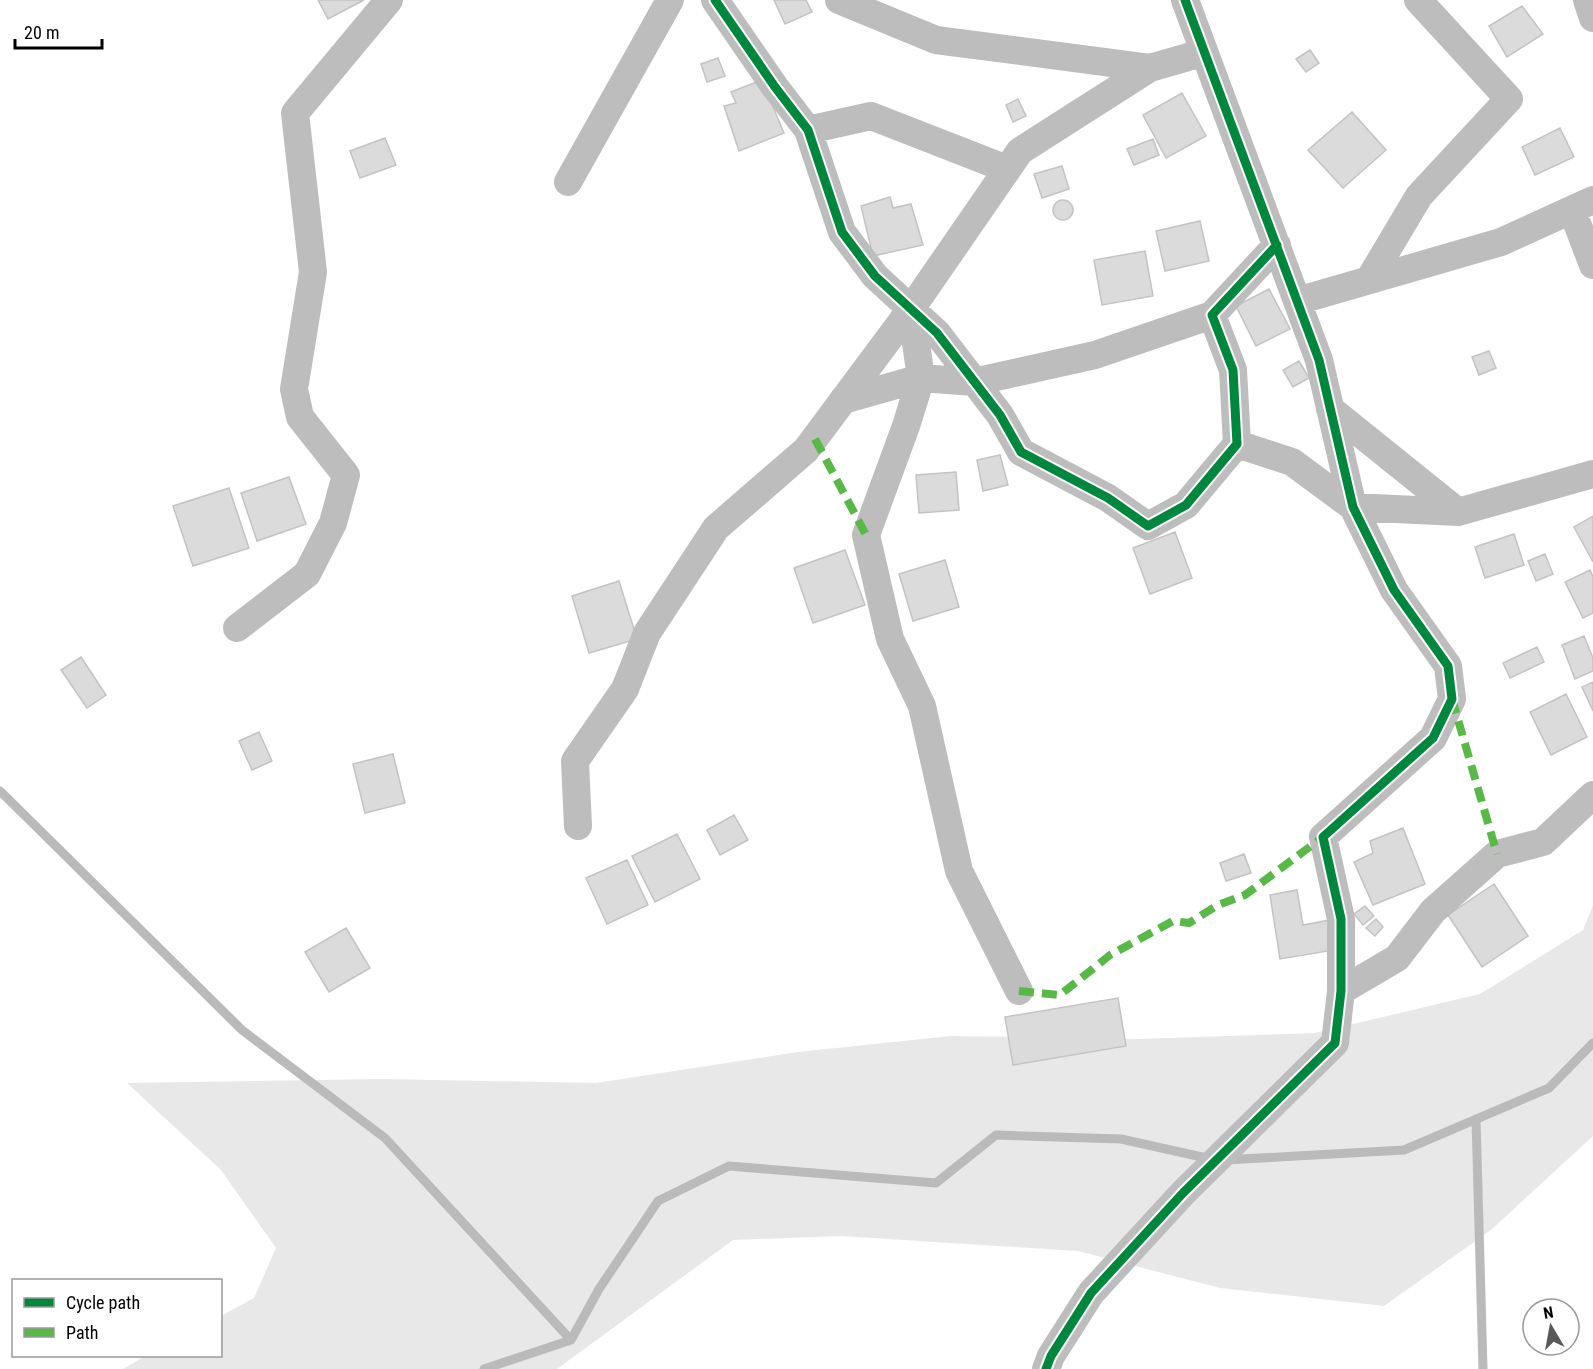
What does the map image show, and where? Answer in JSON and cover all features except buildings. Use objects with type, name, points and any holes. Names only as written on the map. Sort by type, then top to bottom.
[{"type":"street","points":[[237,628],[307,573],[333,523],[345,475],[300,417],[294,389],[313,272],[295,113],[389,0]]},
{"type":"street","points":[[568,182],[670,0]]},
{"type":"street","points":[[715,0],[775,87],[808,130],[842,232],[875,276],[937,333],[1000,415],[1021,452],[1108,498],[1148,526],[1186,505],[1237,444],[1233,370],[1212,315]]},
{"type":"street","points":[[839,0],[936,40],[1150,69]]},
{"type":"street","points":[[1046,1369],[1051,1356],[1091,1293],[1183,1193],[1335,1043],[1341,991],[1341,919],[1323,837],[1433,738],[1452,699],[1448,666],[1394,590],[1353,507],[1319,360],[1202,52],[1185,0]]},
{"type":"street","points":[[1369,280],[1419,196],[1509,99],[1418,0]]},
{"type":"street","points":[[1587,0],[1593,18]]},
{"type":"street","points":[[578,826],[575,761],[625,689],[647,633],[716,528],[806,450],[911,309],[1020,151],[1150,69],[1202,52]]},
{"type":"street","points":[[808,130],[871,116],[1007,170]]},
{"type":"street","points":[[1297,301],[1501,242],[1582,205],[1593,265]]},
{"type":"street","points":[[843,400],[921,378],[974,382],[1095,355],[1212,315],[1277,245]]},
{"type":"street","points":[[911,309],[921,378],[866,536],[890,639],[922,706],[959,871],[1019,990]]},
{"type":"street","points":[[1330,409],[1458,512]]},
{"type":"street","points":[[1237,444],[1292,462],[1353,507],[1458,512],[1593,474]]},
{"type":"street","points":[[1341,991],[1397,958],[1433,911],[1497,854],[1544,842],[1593,795]]},
{"type":"shaded area","points":[[1593,905],[1593,1136],[1491,1230],[1384,1306],[1220,1288],[1078,1251],[841,1236],[733,1240],[557,1369],[123,1369],[143,1357],[222,1357],[222,1315],[254,1298],[276,1248],[221,1170],[127,1083],[382,1079],[596,1083],[798,1052],[951,1036],[1139,1039],[1315,1033],[1480,994],[1583,930]]},
{"type":"waterway","points":[[0,791],[242,1030],[385,1138],[571,1340]]},
{"type":"waterway","points":[[1225,1160],[1404,1150],[1549,1088],[1593,1043]]},
{"type":"waterway","points":[[1476,1119],[1483,1369]]},
{"type":"waterway","points":[[484,1369],[571,1340],[599,1289],[658,1201],[729,1166],[936,1183],[996,1135],[1121,1139],[1211,1159]]},
{"type":"marked path","points":[[815,439],[866,535]]},
{"type":"marked path","points":[[1452,699],[1497,854]]},
{"type":"marked path","points":[[1019,991],[1060,995],[1110,955],[1173,921],[1189,923],[1218,905],[1245,895],[1323,837]]},
{"type":"cycle path","points":[[715,0],[775,87],[808,130],[842,232],[875,276],[937,333],[1000,415],[1021,452],[1108,498],[1148,526],[1186,505],[1237,444],[1233,370],[1212,315],[1277,245]]},
{"type":"cycle path","points":[[1046,1369],[1051,1356],[1091,1293],[1183,1193],[1335,1043],[1341,991],[1341,919],[1323,837],[1433,738],[1452,699],[1448,666],[1394,590],[1353,507],[1319,360],[1185,0]]}]
